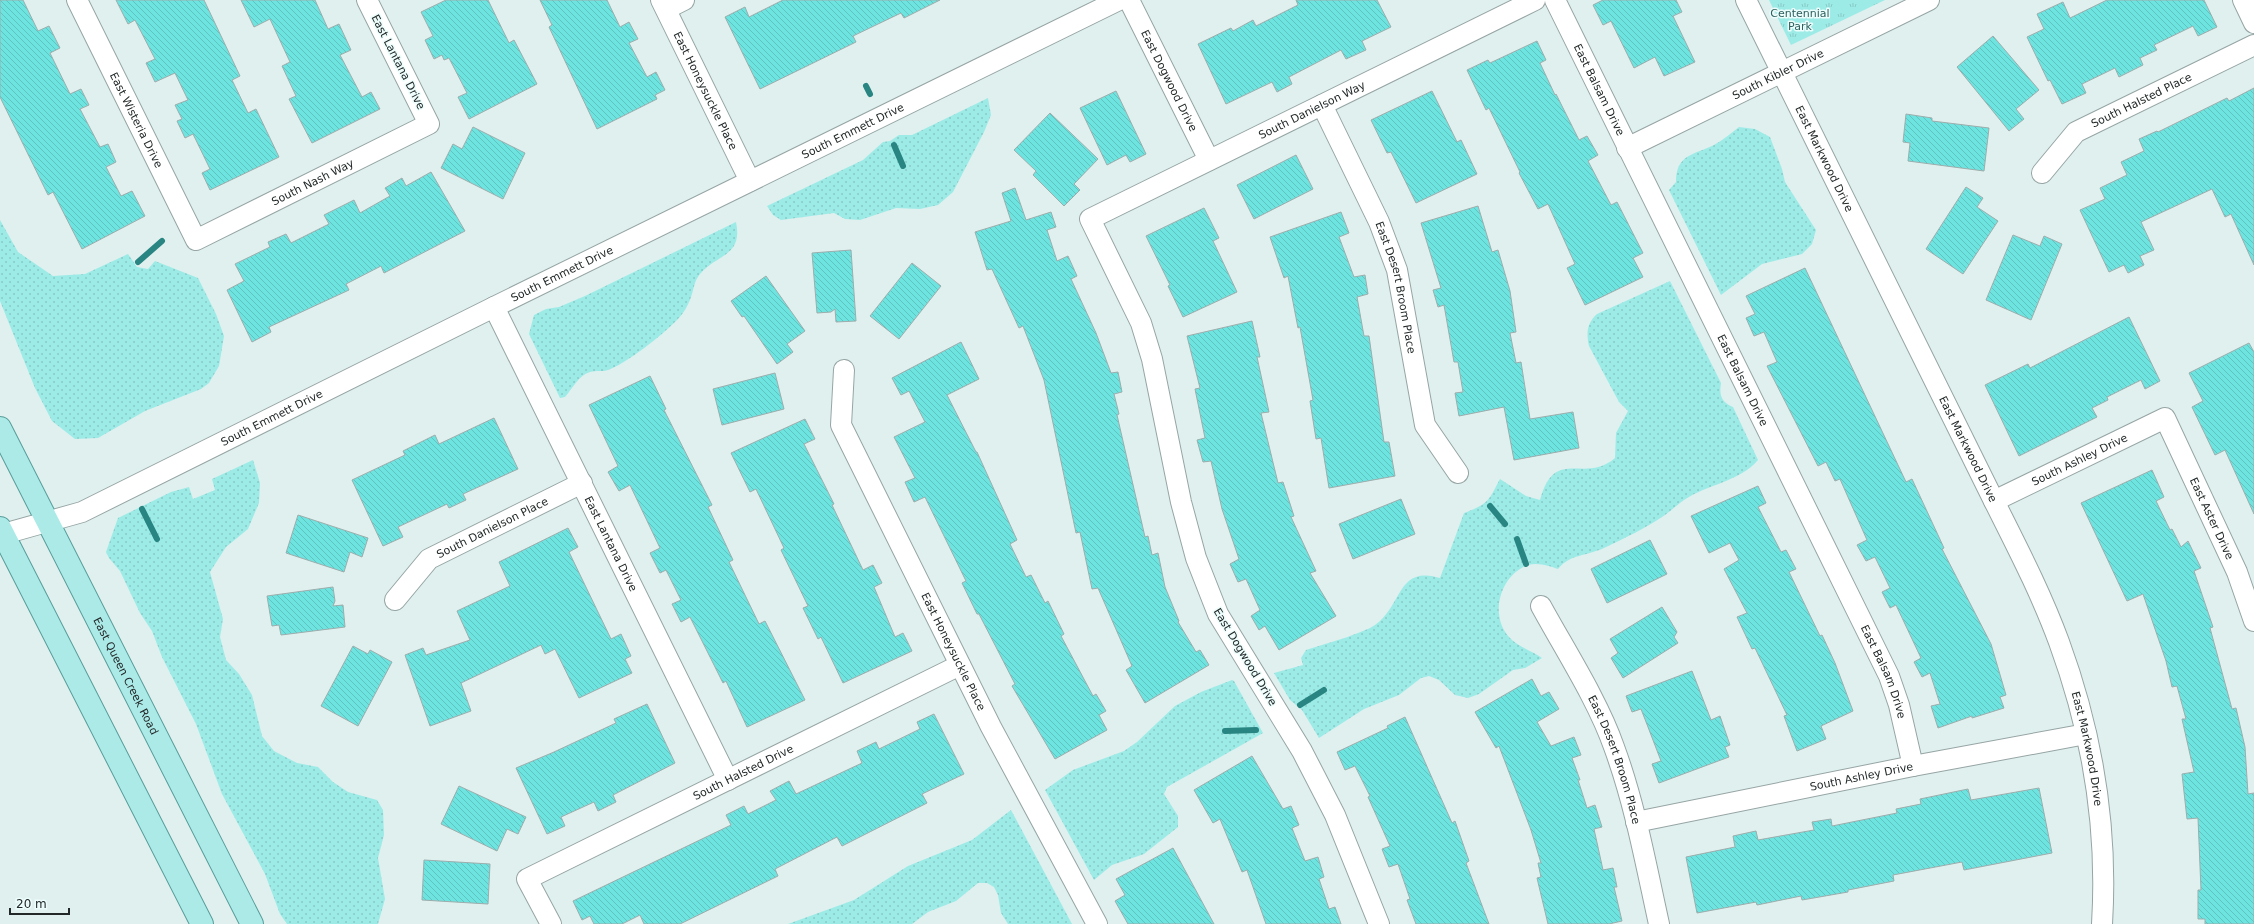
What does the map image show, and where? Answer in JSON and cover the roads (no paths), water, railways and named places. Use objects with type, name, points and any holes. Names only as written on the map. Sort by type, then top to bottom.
[{"type":"main road","name":"East Queen Creek Road","points":[[0,428],[39,524],[252,924]]},
{"type":"main road","points":[[1,532],[202,924]]},
{"type":"street","name":"East Wisteria Drive","points":[[77,0],[196,240]]},
{"type":"street","name":"East Lantana Drive","points":[[367,0],[429,124]]},
{"type":"street","points":[[664,4],[684,0]]},
{"type":"street","name":"South Emmett Drive","points":[[1,532],[39,524],[82,512],[494,306],[1119,0]]},
{"type":"street","name":"East Dogwood Drive","points":[[1129,0],[1209,160]]},
{"type":"street","name":"South Danielson Way","points":[[1090,219],[1535,0]]},
{"type":"street","name":"East Balsam Drive","points":[[1556,0],[1627,148],[1889,676],[1899,705],[1913,766]]},
{"type":"street","name":"East Markwood Drive","points":[[1746,0],[2033,580],[2059,641],[2072,681],[2086,734],[2097,787],[2103,851],[2102,924]]},
{"type":"street","name":"South Kibler Drive","points":[[1627,148],[1929,0]]},
{"type":"street","points":[[2243,0],[2254,23]]},
{"type":"street","name":"East Honeysuckle Place","points":[[664,4],[750,181]]},
{"type":"street","name":"South Halsted Place","points":[[2042,172],[2076,132],[2254,45]]},
{"type":"street","name":"East Desert Broom Place","points":[[1322,105],[1379,222],[1397,270],[1425,425],[1458,473]]},
{"type":"street","name":"South Nash Way","points":[[196,240],[429,124]]},
{"type":"street","name":"East Dogwood Drive","points":[[1090,219],[1141,323],[1154,367],[1181,502],[1196,558],[1218,614],[1302,751],[1335,815],[1379,924]]},
{"type":"street","name":"East Lantana Drive","points":[[494,306],[728,780]]},
{"type":"street","name":"East Honeysuckle Place","points":[[844,370],[842,425],[960,665],[1097,924]]},
{"type":"street","name":"South Ashley Drive","points":[[1994,501],[2165,418]]},
{"type":"street","name":"East Aster Drive","points":[[2165,418],[2237,572],[2254,621]]},
{"type":"street","name":"South Danielson Place","points":[[395,600],[429,559],[582,483]]},
{"type":"street","name":"East Desert Broom Place","points":[[1541,606],[1588,692],[1614,746],[1636,822],[1659,924]]},
{"type":"street","name":"South Halsted Drive","points":[[551,924],[527,879],[960,665]]},
{"type":"street","name":"South Ashley Drive","points":[[1636,822],[1913,766],[2086,734]]},
{"type":"waterway","points":[[866,86],[870,94]]},
{"type":"waterway","points":[[894,145],[903,166]]},
{"type":"waterway","points":[[138,262],[162,241]]},
{"type":"waterway","points":[[1490,506],[1505,524]]},
{"type":"waterway","points":[[142,509],[157,539]]},
{"type":"waterway","points":[[1517,539],[1526,564]]},
{"type":"waterway","points":[[1300,705],[1324,690]]},
{"type":"waterway","points":[[1225,731],[1256,730]]},
{"type":"park label","name":"Centennial Park","points":[[1800,19]]}]
